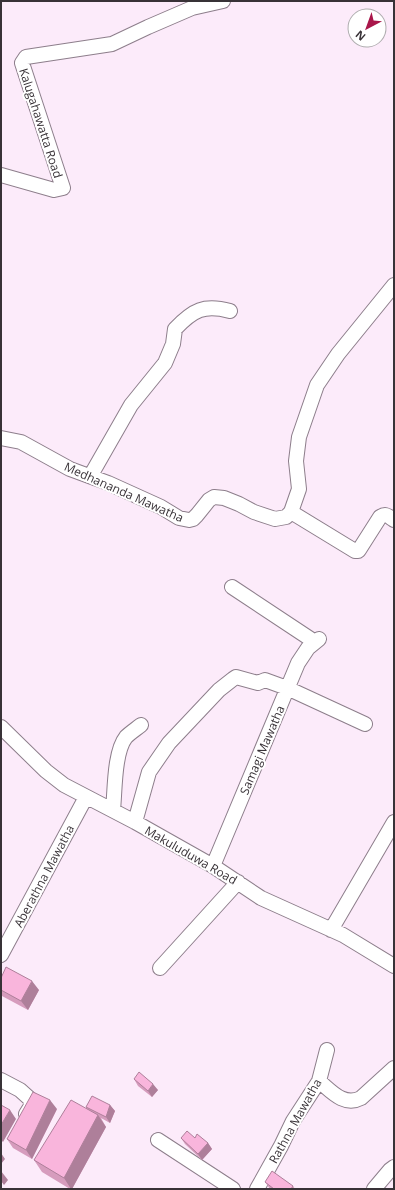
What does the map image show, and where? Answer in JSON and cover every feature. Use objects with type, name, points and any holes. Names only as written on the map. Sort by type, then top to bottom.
[{"type":"street","name":"Kalugahawatta Road","points":[[1,175],[54,190],[63,188],[22,63],[26,57],[112,44],[192,8],[223,1]]},
{"type":"street","points":[[394,285],[338,354],[318,385],[299,437],[296,461],[299,489],[291,512],[355,552],[358,552],[380,517],[386,515],[394,520]]},
{"type":"street","points":[[91,476],[131,405],[164,363],[173,344],[175,329],[201,309],[209,307],[230,311]]},
{"type":"street","name":"Medhananda Mawatha","points":[[1,438],[21,442],[70,469],[91,476],[161,507],[179,518],[189,520],[193,519],[209,500],[214,497],[224,498],[254,512],[274,519],[286,517],[291,512]]},
{"type":"street","name":"Samagi Mawatha","points":[[213,866],[298,663],[308,648],[317,640],[232,587]]},
{"type":"street","points":[[135,822],[149,772],[169,743],[229,681],[236,677],[254,682],[265,680],[287,688],[364,724]]},
{"type":"street","points":[[113,810],[117,761],[120,748],[127,737],[141,725]]},
{"type":"street","name":"Makuluduwa Road","points":[[1,727],[46,771],[64,785],[113,810],[213,866],[261,898],[331,930],[393,963]]},
{"type":"street","name":"Aberathna Mawatha","points":[[1,955],[86,797]]},
{"type":"street","points":[[331,930],[394,822]]},
{"type":"street","points":[[160,968],[238,882]]},
{"type":"street","name":"Rathna Mawatha","points":[[257,1189],[293,1121],[319,1081],[327,1050]]},
{"type":"street","points":[[319,1081],[338,1097],[347,1101],[355,1102],[362,1098],[394,1068]]},
{"type":"street","points":[[1,1080],[20,1090],[30,1099],[31,1106],[20,1124]]},
{"type":"street","points":[[158,1140],[233,1189]]},
{"type":"street","points":[[374,1189],[394,1167]]},
{"type":"building","points":[[6,967],[32,981],[21,1001],[1,990],[1,978]]},
{"type":"building","points":[[139,1072],[153,1084],[148,1091],[134,1079]]},
{"type":"building","points":[[33,1092],[50,1100],[26,1150],[7,1139]]},
{"type":"building","points":[[92,1096],[110,1105],[106,1117],[86,1107]]},
{"type":"building","points":[[71,1100],[98,1115],[64,1178],[34,1160]]},
{"type":"building","points":[[1,1105],[10,1110],[1,1125]]},
{"type":"building","points":[[187,1131],[195,1138],[197,1134],[208,1143],[198,1154],[181,1138]]},
{"type":"building","points":[[272,1171],[293,1186],[291,1189],[274,1189],[265,1182]]}]
